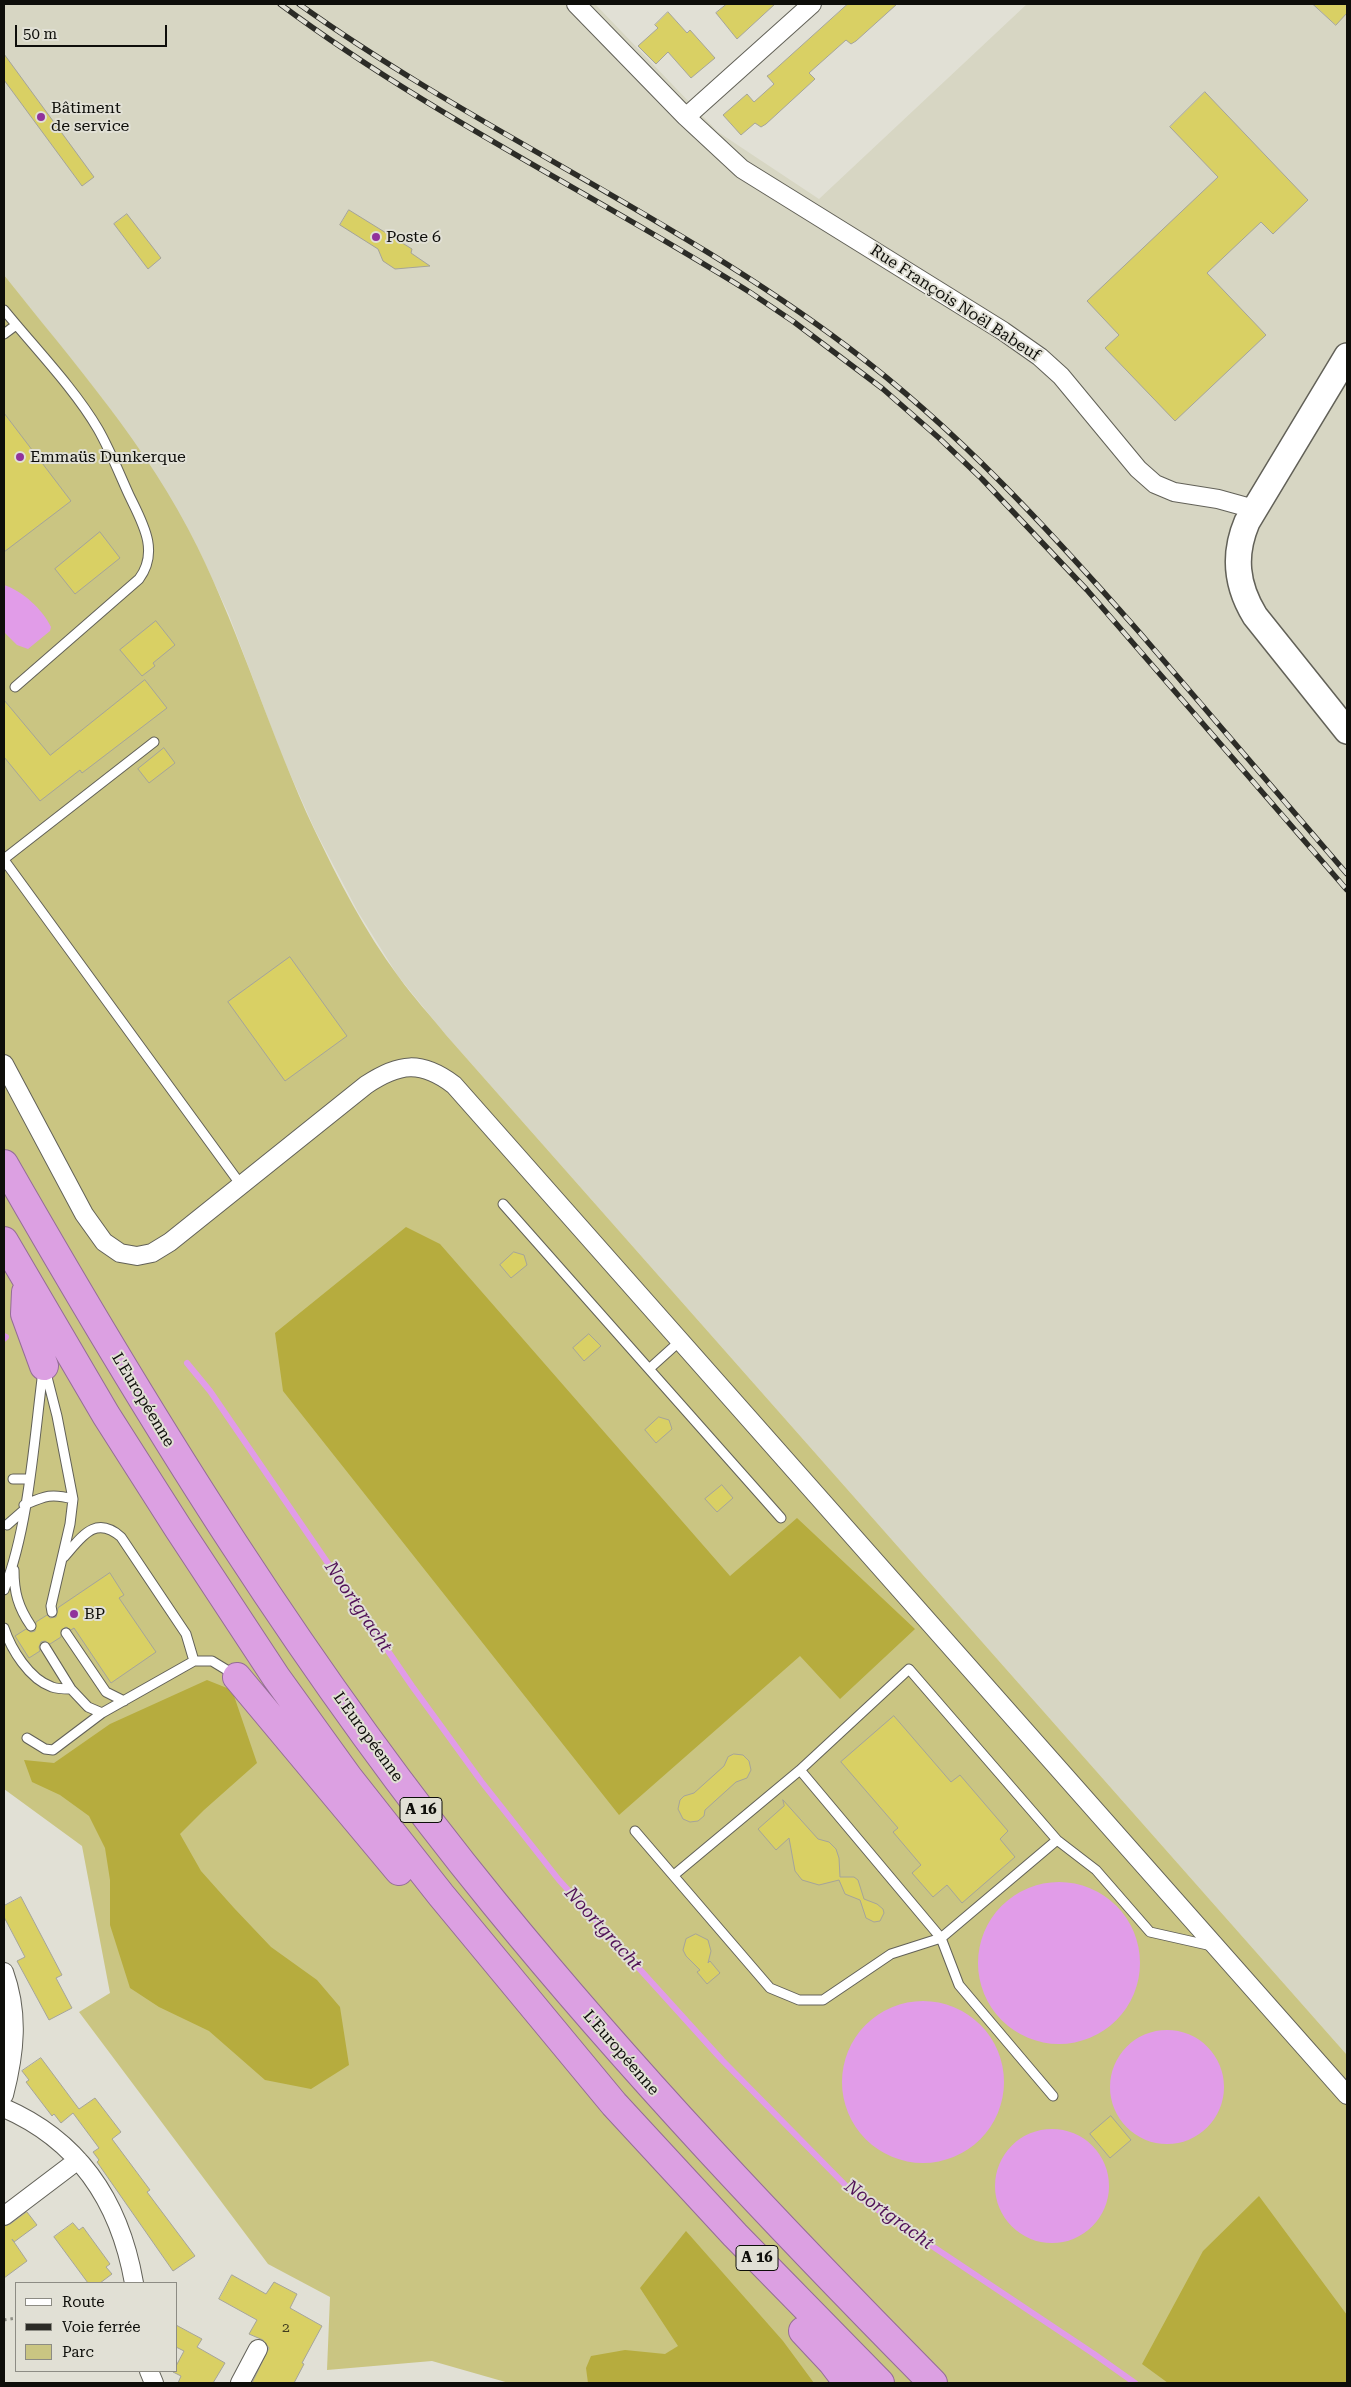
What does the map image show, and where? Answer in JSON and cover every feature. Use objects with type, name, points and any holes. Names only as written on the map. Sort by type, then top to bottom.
[{"type":"highway","name":"L'Européenne","points":[[4,1164],[138,1393],[211,1509],[305,1651],[419,1807],[494,1902],[616,2048],[772,2218],[933,2383]]},
{"type":"highway","name":"A 16","points":[[4,1241],[123,1442],[287,1692],[401,1845],[637,2130],[741,2242],[880,2383]]},
{"type":"highway","points":[[26,1281],[25,1314],[44,1366]]},
{"type":"highway","points":[[237,1677],[411,1886],[445,1922],[532,2005]]},
{"type":"highway","points":[[637,2130],[741,2266],[822,2350],[848,2383]]},
{"type":"street","name":"Rue François Noël Babeuf","points":[[576,4],[718,148],[755,178],[1004,331],[1034,352],[1060,376],[1138,469],[1155,484],[1174,492],[1218,499],[1254,509]]},
{"type":"street","points":[[686,116],[812,4]]},
{"type":"street","points":[[1347,356],[1254,509],[1243,532],[1237,554],[1239,576],[1244,597],[1263,626],[1347,731]]},
{"type":"street","points":[[4,1064],[90,1225],[104,1242],[120,1253],[136,1256],[161,1248],[376,1079],[391,1071],[407,1067],[426,1068],[444,1077],[462,1094],[1347,2095]]},
{"type":"street","points":[[4,1972],[11,1994],[15,2022],[14,2049],[4,2095]]},
{"type":"street","points":[[4,2108],[49,2132],[78,2160],[105,2197],[117,2221],[127,2249],[134,2282]]},
{"type":"street","points":[[4,2216],[78,2160]]},
{"type":"street","points":[[240,2383],[258,2349]]},
{"type":"lane","points":[[4,310],[82,406],[97,429],[146,533],[150,552],[148,562],[139,579],[15,687]]},
{"type":"lane","points":[[4,334],[16,325]]},
{"type":"lane","points":[[154,742],[4,859],[240,1185]]},
{"type":"lane","points":[[502,1204],[781,1518]]},
{"type":"lane","points":[[648,1369],[680,1341]]},
{"type":"lane","points":[[31,1626],[21,1611],[14,1591],[14,1564],[29,1479],[44,1366]]},
{"type":"lane","points":[[44,1366],[57,1416],[73,1499],[70,1524],[51,1606],[52,1612]]},
{"type":"lane","points":[[13,1479],[29,1479]]},
{"type":"lane","points":[[7,1525],[24,1508],[45,1495],[56,1494],[73,1499]]},
{"type":"lane","points":[[62,1559],[86,1533],[99,1527],[110,1528],[121,1537],[186,1634],[194,1661]]},
{"type":"lane","points":[[4,1590],[14,1564]]},
{"type":"lane","points":[[4,1628],[8,1640],[34,1677],[52,1688],[71,1689]]},
{"type":"lane","points":[[66,1634],[106,1692],[124,1701]]},
{"type":"lane","points":[[45,1648],[71,1689],[88,1707],[102,1713]]},
{"type":"lane","points":[[27,1738],[44,1749],[53,1750],[102,1713],[194,1661],[212,1661],[237,1677]]},
{"type":"lane","points":[[674,1876],[800,1770],[909,1668],[1057,1840],[1096,1870],[1150,1932],[1217,1948]]},
{"type":"lane","points":[[800,1770],[942,1938],[959,1985],[1053,2096]]},
{"type":"lane","points":[[636,1831],[770,1988],[799,2000],[823,2000],[890,1954],[942,1938],[1057,1840]]},
{"type":"shaded area","points":[[4,4],[595,4],[718,132],[819,199],[1027,4],[1347,4],[1347,2055],[446,1035],[398,976],[358,912],[315,830],[282,756],[229,615],[196,544],[157,478],[105,402],[4,275]]},
{"type":"shaded area","points":[[4,585],[32,602],[51,627],[50,631],[28,649],[17,645],[4,632]]},
{"type":"shaded area","points":[[406,1227],[440,1244],[730,1576],[797,1518],[915,1629],[840,1699],[800,1656],[619,1815],[283,1391],[275,1333]]},
{"type":"shaded area","points":[[207,1680],[232,1690],[257,1763],[180,1834],[201,1871],[234,1908],[271,1947],[317,1980],[340,2007],[349,2065],[311,2089],[265,2080],[209,2031],[159,2007],[130,1988],[110,1925],[110,1880],[105,1848],[89,1816],[60,1795],[32,1782],[24,1760],[54,1763],[110,1724]]},
{"type":"shaded area","points":[[1067,1882],[1090,1888],[1110,1900],[1122,1912],[1137,1939],[1140,1963],[1139,1979],[1134,1994],[1122,2014],[1110,2026],[1083,2041],[1051,2044],[1028,2038],[1008,2026],[996,2014],[981,1987],[978,1955],[984,1932],[996,1912],[1008,1900],[1035,1885]]},
{"type":"shaded area","points":[[931,2001],[954,2007],[974,2019],[986,2031],[1001,2058],[1004,2082],[1001,2106],[998,2113],[986,2133],[974,2145],[947,2160],[915,2163],[892,2157],[872,2145],[860,2133],[845,2106],[842,2074],[848,2051],[860,2031],[872,2019],[899,2004]]},
{"type":"shaded area","points":[[1167,2030],[1189,2034],[1208,2046],[1220,2065],[1224,2087],[1220,2109],[1208,2128],[1189,2140],[1167,2144],[1145,2140],[1126,2128],[1114,2109],[1110,2087],[1114,2065],[1126,2046],[1145,2034]]},
{"type":"shaded area","points":[[1052,2129],[1074,2133],[1093,2145],[1105,2164],[1109,2186],[1105,2208],[1093,2227],[1074,2239],[1052,2243],[1030,2239],[1011,2227],[999,2208],[995,2186],[999,2164],[1011,2145],[1030,2133]]},
{"type":"shaded area","points":[[1259,2196],[1347,2315],[1347,2383],[1168,2383],[1142,2364],[1203,2251]]},
{"type":"shaded area","points":[[686,2231],[783,2341],[814,2383],[588,2383],[586,2368],[591,2356],[625,2350],[665,2354],[678,2346],[640,2288]]},
{"type":"green space","points":[[4,275],[108,405],[156,474],[177,509],[197,546],[228,616],[298,794],[314,829],[342,886],[363,923],[404,984],[446,1035],[1347,2055],[1347,2383],[509,2383],[432,2361],[327,2370],[330,2297],[268,2264],[79,2012],[110,1993],[82,1846],[4,1789]]},
{"type":"building","points":[[727,4],[775,4],[737,39],[716,13]]},
{"type":"building","points":[[848,4],[897,4],[856,41],[851,44],[846,40],[809,73],[815,79],[766,124],[761,127],[755,123],[741,135],[723,115],[747,94],[754,102],[774,84],[767,76]]},
{"type":"building","points":[[1313,4],[1347,4],[1347,13],[1336,25]]},
{"type":"building","points":[[668,12],[687,33],[690,30],[715,58],[691,78],[668,52],[656,64],[638,46],[658,28],[655,25]]},
{"type":"building","name":"Bâtiment de service","points":[[4,54],[94,177],[82,186],[4,80]]},
{"type":"building","points":[[1205,92],[1308,200],[1273,234],[1261,222],[1207,273],[1266,335],[1175,421],[1105,348],[1119,335],[1087,301],[1218,177],[1170,127]]},
{"type":"building","name":"Poste 6","points":[[349,210],[412,249],[411,253],[430,266],[395,269],[383,261],[378,249],[340,225]]},
{"type":"building","points":[[127,214],[161,258],[148,269],[114,224]]},
{"type":"building","name":"Emmaüs Dunkerque","points":[[4,413],[71,501],[4,552]]},
{"type":"building","points":[[100,532],[120,558],[75,594],[55,569]]},
{"type":"building","points":[[156,621],[175,645],[153,663],[155,666],[142,676],[120,650]]},
{"type":"building","points":[[145,680],[167,708],[82,773],[80,770],[40,801],[4,757],[4,700],[50,755]]},
{"type":"building","points":[[164,748],[175,763],[149,783],[138,769]]},
{"type":"building","points":[[290,957],[347,1036],[285,1081],[228,1002]]},
{"type":"building","points":[[514,1252],[524,1255],[527,1265],[511,1278],[500,1265]]},
{"type":"building","points":[[589,1334],[601,1346],[584,1361],[573,1348]]},
{"type":"building","points":[[659,1417],[669,1420],[672,1429],[656,1443],[645,1430]]},
{"type":"building","points":[[722,1485],[733,1498],[717,1512],[705,1499]]},
{"type":"building","points":[[110,1573],[124,1595],[119,1598],[156,1652],[111,1683],[74,1628],[71,1630],[66,1627],[61,1630],[61,1637],[50,1644],[45,1641],[41,1642],[40,1651],[29,1658],[15,1636],[26,1629],[31,1632],[35,1631],[36,1622],[47,1615],[50,1618],[56,1617],[58,1608]]},
{"type":"building","points":[[894,1716],[951,1782],[960,1775],[1008,1831],[1000,1839],[1015,1857],[962,1903],[947,1885],[933,1897],[912,1873],[921,1865],[893,1832],[898,1828],[841,1762]]},
{"type":"building","points":[[734,1754],[743,1755],[749,1761],[751,1770],[747,1778],[736,1782],[705,1810],[704,1816],[698,1821],[690,1822],[683,1819],[678,1809],[680,1800],[684,1796],[694,1793],[724,1766],[728,1757]]},
{"type":"building","points":[[783,1800],[818,1839],[829,1842],[836,1849],[839,1858],[840,1877],[854,1877],[858,1880],[864,1899],[877,1904],[883,1909],[884,1913],[880,1921],[874,1922],[866,1918],[860,1900],[845,1894],[839,1880],[819,1885],[802,1880],[795,1871],[789,1838],[776,1850],[758,1829],[784,1806]]},
{"type":"building","points":[[21,1897],[62,1975],[56,1978],[72,2008],[49,2020],[17,1961],[25,1957],[4,1917],[4,1906]]},
{"type":"building","points":[[696,1934],[708,1940],[711,1951],[708,1963],[710,1961],[720,1973],[707,1984],[697,1972],[700,1970],[686,1956],[683,1950],[686,1939]]},
{"type":"building","points":[[41,2058],[79,2109],[95,2098],[121,2132],[112,2139],[150,2190],[147,2192],[195,2256],[173,2271],[97,2162],[99,2160],[93,2152],[99,2148],[73,2113],[61,2123],[54,2114],[52,2116],[26,2082],[29,2080],[22,2071]]},
{"type":"building","points":[[1111,2116],[1131,2140],[1110,2158],[1090,2134]]},
{"type":"building","points":[[27,2212],[37,2225],[14,2242],[27,2261],[4,2278],[4,2226]]},
{"type":"building","points":[[73,2223],[79,2230],[83,2227],[110,2264],[106,2267],[112,2274],[101,2282],[87,2282],[54,2237]]},
{"type":"building","points":[[232,2275],[266,2294],[274,2282],[297,2294],[290,2308],[322,2326],[302,2363],[304,2364],[294,2383],[252,2383],[269,2348],[263,2340],[249,2334],[257,2320],[219,2299]]},
{"type":"building","points":[[178,2326],[202,2339],[197,2347],[225,2363],[213,2383],[178,2383],[181,2376],[173,2372],[178,2372],[178,2362],[184,2351],[178,2348]]},
{"type":"waterway","name":"Noortgracht","points":[[4,1336],[6,1337],[4,1339]]},
{"type":"waterway","name":"Noortgracht","points":[[187,1363],[210,1391],[412,1686],[481,1781],[559,1880],[722,2060],[854,2194],[1135,2383]]},
{"type":"railway","points":[[280,4],[394,82],[751,293],[794,322],[883,389],[982,479],[1087,590],[1347,890]]},
{"type":"railway","points":[[299,4],[366,50],[435,92],[715,257],[783,301],[849,348],[889,380],[965,447],[1072,557],[1140,633],[1347,874]]},
{"type":"place","name":"Bâtiment de service","points":[[41,117]]},
{"type":"place","name":"Poste 6","points":[[376,237]]},
{"type":"place","name":"Emmaüs Dunkerque","points":[[20,457]]},
{"type":"place","name":"BP","points":[[74,1614]]}]
